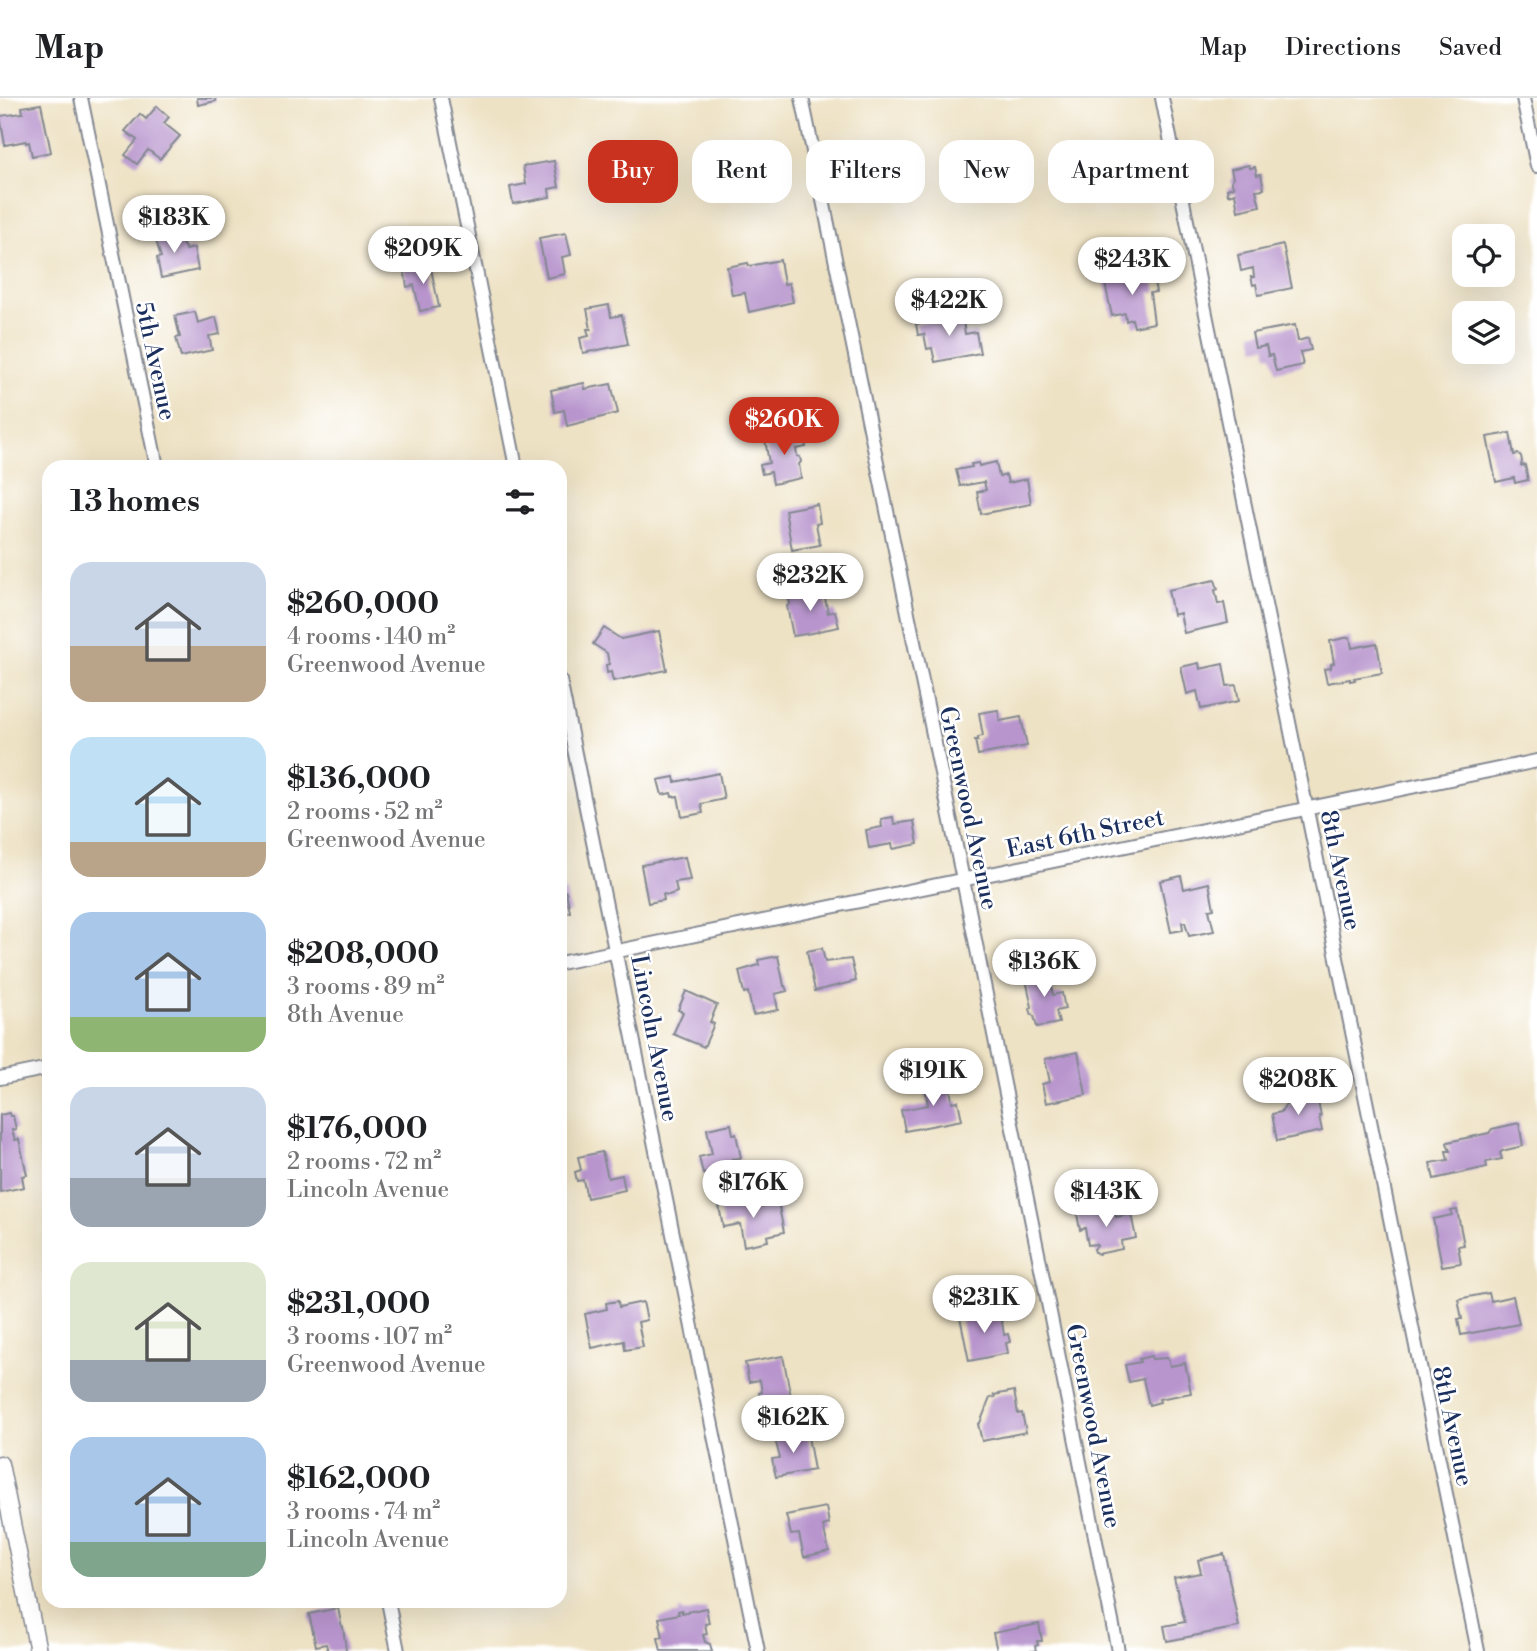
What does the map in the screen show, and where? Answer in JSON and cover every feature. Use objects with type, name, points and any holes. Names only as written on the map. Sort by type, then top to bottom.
[{"type":"street","name":"5th Avenue","points":[[81,98],[156,460]]},
{"type":"street","points":[[441,98],[515,460]]},
{"type":"street","name":"Greenwood Avenue","points":[[802,98],[1118,1651]]},
{"type":"street","name":"8th Avenue","points":[[1162,98],[1478,1651]]},
{"type":"street","points":[[1523,98],[1537,166]]},
{"type":"street","name":"Lincoln Avenue","points":[[567,714],[758,1651]]},
{"type":"street","name":"East 6th Street","points":[[567,962],[1537,761]]},
{"type":"street","points":[[0,1078],[42,1069]]},
{"type":"street","points":[[0,1464],[38,1651]]},
{"type":"street","points":[[389,1608],[398,1651]]},
{"type":"building","points":[[197,98],[215,98],[216,101],[198,105]]},
{"type":"building","points":[[41,104],[51,152],[32,156],[29,142],[26,141],[5,145],[0,116],[23,113],[22,107]]},
{"type":"building","points":[[157,106],[169,117],[164,123],[180,136],[160,159],[148,150],[137,164],[125,155],[137,140],[125,131],[140,114],[146,119]]},
{"type":"building","points":[[554,161],[559,187],[549,189],[550,197],[513,204],[510,187],[526,184],[523,166]]},
{"type":"building","points":[[1249,165],[1250,168],[1255,167],[1257,175],[1261,174],[1264,189],[1256,190],[1260,206],[1238,211],[1235,193],[1228,195],[1227,189],[1234,187],[1231,182],[1231,169]]},
{"type":"building","points":[[172,230],[186,250],[194,248],[198,270],[161,278],[157,258],[161,257],[154,234]]},
{"type":"building","points":[[566,233],[571,255],[562,257],[565,274],[547,278],[539,238]]},
{"type":"building","points":[[1283,245],[1292,288],[1258,295],[1256,284],[1253,285],[1251,277],[1254,277],[1253,268],[1241,271],[1238,255]]},
{"type":"building","points":[[780,260],[784,284],[789,283],[793,302],[749,312],[745,293],[732,295],[727,267]]},
{"type":"building","points":[[430,264],[439,307],[420,311],[414,285],[407,287],[404,269]]},
{"type":"building","points":[[1143,270],[1145,279],[1153,277],[1156,292],[1150,293],[1154,323],[1134,327],[1132,319],[1126,321],[1125,313],[1112,316],[1104,279]]},
{"type":"building","points":[[609,305],[611,317],[622,315],[628,344],[583,353],[580,338],[589,336],[587,329],[591,329],[587,309]]},
{"type":"building","points":[[195,312],[198,323],[216,317],[220,334],[209,336],[212,350],[181,357],[176,338],[180,337],[175,316]]},
{"type":"building","points":[[962,315],[965,334],[976,332],[980,353],[935,362],[932,348],[927,349],[924,334],[918,335],[916,324]]},
{"type":"building","points":[[1295,325],[1298,341],[1308,338],[1311,350],[1300,352],[1303,365],[1276,371],[1272,355],[1268,356],[1266,346],[1255,348],[1252,333]]},
{"type":"building","points":[[584,383],[585,389],[611,384],[618,413],[567,426],[564,410],[555,412],[551,390]]},
{"type":"building","points":[[803,432],[806,447],[796,449],[801,462],[801,478],[773,484],[771,472],[762,474],[760,465],[769,463],[765,439]]},
{"type":"building","points":[[1510,433],[1514,455],[1521,456],[1521,466],[1525,465],[1528,480],[1515,483],[1514,478],[1496,482],[1487,437]]},
{"type":"building","points":[[996,462],[999,477],[1006,475],[1008,483],[1027,479],[1031,504],[981,514],[977,492],[986,490],[984,482],[960,486],[956,470],[972,467],[971,464],[979,463],[979,466]]},
{"type":"building","points":[[817,504],[820,523],[816,524],[820,545],[792,550],[785,510]]},
{"type":"building","points":[[1215,580],[1218,604],[1224,603],[1228,623],[1184,633],[1180,613],[1173,615],[1168,590]]},
{"type":"building","points":[[816,588],[818,599],[825,598],[828,613],[835,611],[839,627],[793,636],[787,606],[790,604],[788,594]]},
{"type":"building","points":[[604,628],[621,639],[659,631],[667,670],[613,681],[611,672],[607,673],[607,653],[593,644]]},
{"type":"building","points":[[1350,637],[1352,648],[1377,643],[1382,673],[1350,681],[1327,683],[1324,669],[1331,668],[1334,663],[1330,641]]},
{"type":"building","points":[[1199,663],[1200,669],[1223,664],[1227,686],[1236,685],[1239,701],[1201,709],[1197,691],[1187,694],[1181,667]]},
{"type":"building","points":[[998,710],[1000,721],[1021,717],[1027,746],[978,755],[975,740],[983,736],[979,713]]},
{"type":"building","points":[[719,773],[724,799],[701,804],[703,813],[682,817],[678,796],[672,797],[671,793],[662,795],[658,780],[674,777],[675,782]]},
{"type":"building","points":[[893,817],[894,824],[914,821],[918,844],[893,849],[892,844],[869,848],[866,830],[882,827],[881,819]]},
{"type":"building","points":[[685,857],[690,880],[675,882],[677,892],[663,894],[664,900],[648,903],[641,865]]},
{"type":"building","points":[[1181,876],[1184,889],[1209,883],[1214,909],[1209,910],[1214,931],[1189,936],[1185,922],[1182,922],[1183,930],[1171,932],[1160,881]]},
{"type":"building","points":[[822,948],[825,962],[851,959],[856,981],[815,991],[807,951]]},
{"type":"building","points":[[778,956],[787,991],[775,994],[778,1010],[753,1015],[748,992],[744,993],[739,971],[759,965],[758,960]]},
{"type":"building","points":[[1048,970],[1053,995],[1062,993],[1065,1009],[1056,1011],[1059,1023],[1037,1027],[1030,1009],[1032,1007],[1025,975]]},
{"type":"building","points":[[686,991],[717,1005],[710,1022],[714,1024],[704,1047],[673,1034],[683,1012],[678,1010]]},
{"type":"building","points":[[1078,1052],[1086,1095],[1046,1103],[1042,1084],[1050,1082],[1045,1059]]},
{"type":"building","points":[[949,1077],[952,1102],[958,1101],[962,1120],[905,1131],[901,1110],[928,1105],[924,1083]]},
{"type":"building","points":[[1313,1090],[1314,1098],[1317,1097],[1322,1131],[1277,1141],[1272,1114],[1281,1112],[1286,1104],[1297,1102],[1295,1093]]},
{"type":"building","points":[[9,1113],[13,1116],[16,1129],[12,1130],[15,1140],[19,1139],[27,1175],[22,1176],[24,1187],[0,1192],[0,1115]]},
{"type":"building","points":[[1519,1123],[1523,1146],[1502,1151],[1502,1159],[1486,1162],[1487,1167],[1434,1179],[1430,1163],[1448,1160],[1448,1142]]},
{"type":"building","points":[[731,1124],[741,1158],[732,1159],[733,1165],[719,1168],[720,1171],[703,1174],[699,1157],[712,1154],[707,1129]]},
{"type":"building","points":[[602,1152],[608,1178],[622,1175],[625,1190],[587,1198],[583,1180],[577,1181],[575,1172],[581,1170],[578,1157]]},
{"type":"building","points":[[759,1198],[761,1206],[778,1202],[784,1232],[767,1236],[768,1241],[744,1246],[740,1224],[723,1227],[719,1206]]},
{"type":"building","points":[[1114,1206],[1116,1217],[1131,1214],[1136,1238],[1121,1241],[1122,1249],[1098,1254],[1094,1249],[1096,1244],[1088,1245],[1085,1228],[1080,1230],[1077,1214]]},
{"type":"building","points":[[1457,1210],[1464,1245],[1458,1246],[1461,1263],[1442,1266],[1433,1219],[1452,1215],[1451,1211]]},
{"type":"building","points":[[1489,1293],[1491,1301],[1513,1296],[1519,1324],[1461,1335],[1458,1319],[1462,1319],[1458,1299]]},
{"type":"building","points":[[618,1301],[619,1307],[643,1302],[647,1320],[638,1322],[643,1347],[625,1350],[624,1341],[592,1348],[585,1314],[607,1309],[606,1303]]},
{"type":"building","points":[[1000,1309],[1004,1335],[1008,1334],[1010,1342],[1006,1343],[1008,1353],[969,1361],[960,1317]]},
{"type":"building","points":[[783,1356],[791,1397],[761,1402],[760,1380],[749,1382],[745,1363]]},
{"type":"building","points":[[1151,1356],[1152,1359],[1167,1358],[1170,1366],[1185,1363],[1191,1393],[1159,1399],[1160,1402],[1149,1405],[1143,1379],[1129,1382],[1125,1365]]},
{"type":"building","points":[[1014,1391],[1018,1414],[1022,1413],[1026,1432],[982,1441],[978,1424],[990,1398]]},
{"type":"building","points":[[807,1431],[814,1470],[776,1477],[772,1459],[780,1458],[776,1437]]},
{"type":"building","points":[[826,1507],[829,1524],[823,1526],[829,1551],[804,1557],[799,1534],[791,1535],[786,1515]]},
{"type":"building","points":[[1224,1554],[1239,1627],[1167,1641],[1164,1626],[1185,1622],[1174,1578],[1201,1573],[1198,1560]]},
{"type":"building","points":[[338,1608],[346,1650],[328,1651],[326,1644],[316,1646],[309,1614]]},
{"type":"building","points":[[706,1608],[709,1623],[705,1624],[707,1634],[703,1635],[712,1651],[661,1651],[658,1638],[663,1637],[659,1618],[679,1614],[678,1611],[682,1610],[682,1613]]},
{"type":"building","points":[[1039,1624],[1042,1641],[1037,1641],[1036,1651],[997,1651],[993,1633]]}]
